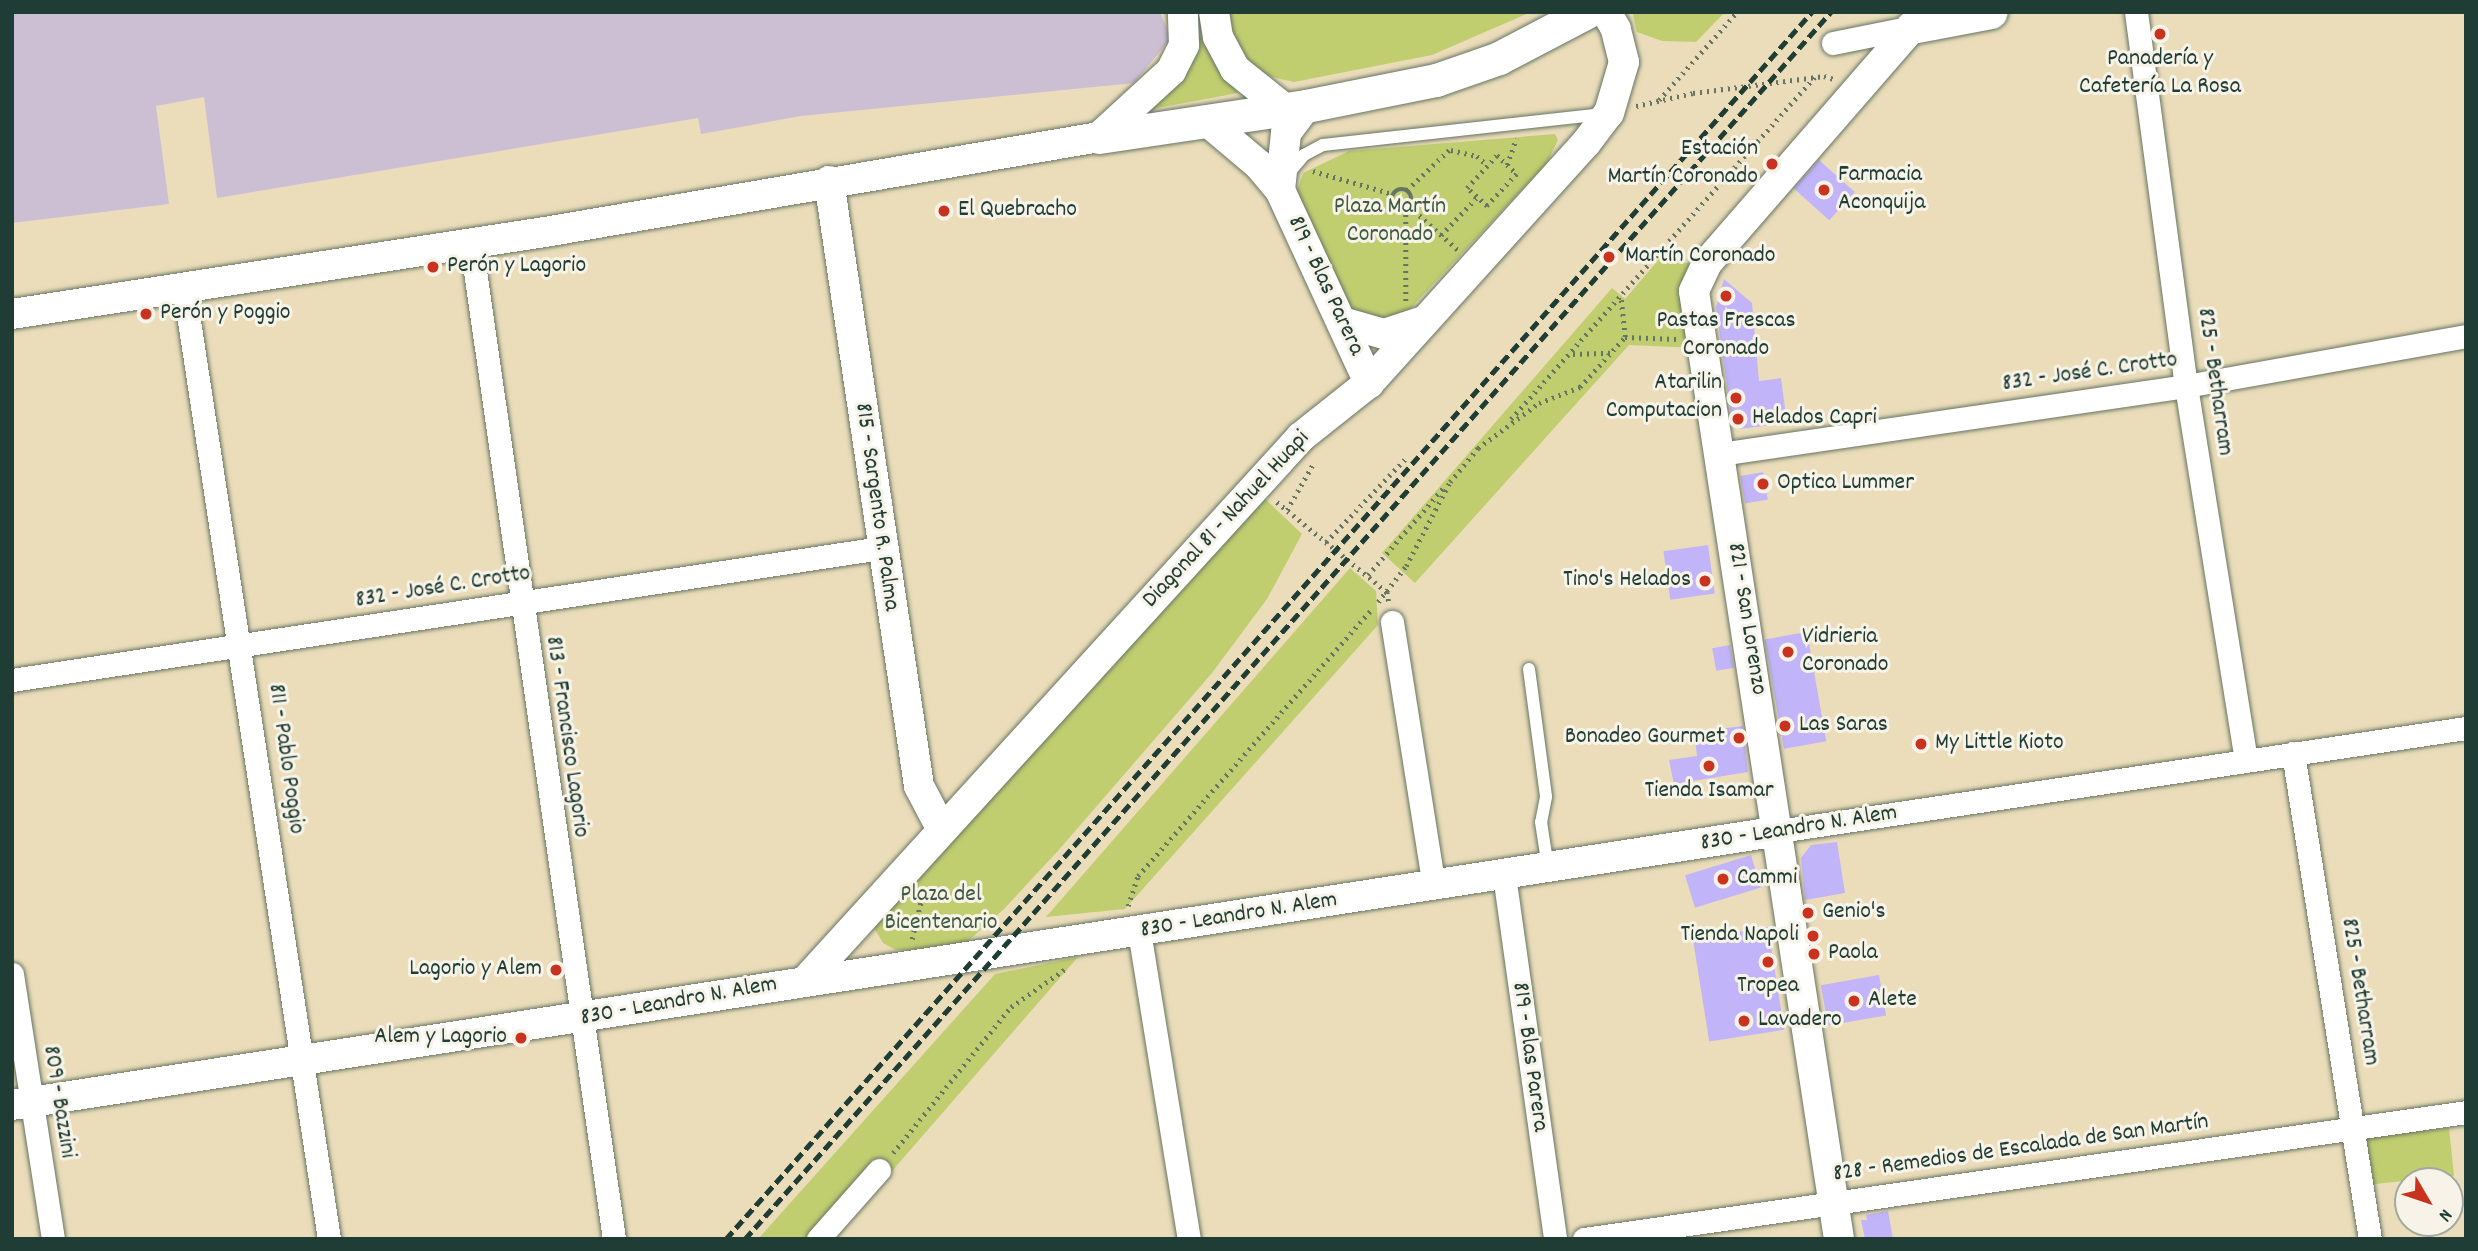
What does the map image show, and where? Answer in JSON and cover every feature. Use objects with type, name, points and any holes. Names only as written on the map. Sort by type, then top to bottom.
[{"type":"main road","points":[[1099,136],[1208,122],[1295,107],[1468,71],[1587,12]]},
{"type":"main road","points":[[1912,27],[1991,12]]},
{"type":"street","points":[[12,314],[471,243],[1099,136],[1171,71],[1184,45],[1183,12]]},
{"type":"street","points":[[1214,12],[1218,37],[1235,69],[1295,107]]},
{"type":"street","name":"Diagonal 81 - Nahuel Huapi","points":[[806,980],[941,828],[1301,437],[1369,383],[1416,326],[1476,268],[1609,113],[1619,88],[1622,46],[1606,12]]},
{"type":"street","name":"825 - Betharram","points":[[2136,12],[2186,386],[2246,759]]},
{"type":"street","points":[[1833,43],[1912,27]]},
{"type":"street","points":[[1858,87],[1912,27]]},
{"type":"street","name":"821 - San Lorenzo","points":[[1839,1239],[1695,291],[1707,263],[1858,87]]},
{"type":"street","name":"819 - Blas Parera","points":[[1295,107],[1286,133],[1287,178],[1342,322],[1369,383]]},
{"type":"street","name":"819 - Blas Parera","points":[[1208,122],[1287,178]]},
{"type":"street","name":"815 - Sargento R. Palma","points":[[829,181],[881,548],[919,786],[941,828]]},
{"type":"street","name":"813 - Francisco Lagorio","points":[[471,243],[520,603],[614,1239]]},
{"type":"street","name":"811 - Pablo Poggio","points":[[184,288],[242,645],[330,1239]]},
{"type":"street","points":[[1342,322],[1362,332],[1416,326]]},
{"type":"street","name":"832 - José C. Crotto","points":[[1720,454],[2186,386],[2466,337]]},
{"type":"street","name":"832 - José C. Crotto","points":[[12,680],[881,548]]},
{"type":"street","points":[[1392,622],[1434,886]]},
{"type":"street","name":"830 - Leandro N. Alem","points":[[22,1103],[582,1020],[806,980],[1434,886],[2246,759],[2466,728]]},
{"type":"street","name":"825 - Betharram","points":[[2293,753],[2355,1128],[2370,1239]]},
{"type":"street","name":"819 - Blas Parera","points":[[1504,875],[1555,1239]]},
{"type":"street","points":[[1132,932],[1189,1239]]},
{"type":"street","name":"809 - Bazzini","points":[[12,974],[22,1103],[53,1239]]},
{"type":"street","name":"828 - Remedios de Escalada de San Martín","points":[[1584,1239],[2466,1112]]},
{"type":"street","points":[[818,1239],[879,1170]]},
{"type":"lane","points":[[1287,178],[1323,145],[1609,113]]},
{"type":"lane","points":[[1529,669],[1546,797],[1541,822],[1548,868]]},
{"type":"path","points":[[1659,100],[1737,12]]},
{"type":"path","points":[[1367,575],[1464,464],[1572,354],[1815,77]]},
{"type":"path","points":[[1609,113],[1659,100],[1815,77],[1858,87]]},
{"type":"path","points":[[1287,178],[1393,194],[1407,190],[1470,129]]},
{"type":"path","points":[[1449,149],[1477,156],[1487,166]]},
{"type":"path","points":[[1497,155],[1517,174],[1487,206],[1477,197],[1467,188],[1497,155]]},
{"type":"path","points":[[1407,190],[1412,197],[1407,207],[1416,326]]},
{"type":"path","points":[[1393,194],[1393,204],[1407,207],[1476,268]]},
{"type":"path","points":[[1441,235],[1477,197]]},
{"type":"path","points":[[1504,426],[1539,403],[1580,387],[1625,337],[1621,298]]},
{"type":"path","points":[[1625,337],[1701,341]]},
{"type":"path","points":[[1572,354],[1611,353]]},
{"type":"path","points":[[1326,542],[1407,457]]},
{"type":"path","points":[[1132,932],[1131,891],[1138,876],[1387,592],[1464,464]]},
{"type":"path","points":[[1258,485],[1387,592],[1392,622]]},
{"type":"path","points":[[905,967],[925,886]]},
{"type":"path","points":[[879,1170],[1011,1007],[1068,967]]},
{"type":"shaded area","points":[[12,12],[1160,12],[1171,38],[1134,83],[801,116],[701,134],[698,118],[217,198],[204,97],[156,106],[169,204],[12,223]]},
{"type":"green space","points":[[1226,12],[1531,12],[1432,55],[1294,82],[1259,74],[1243,60],[1226,32]]},
{"type":"green space","points":[[1636,12],[1725,12],[1696,42],[1662,41],[1637,32],[1633,15]]},
{"type":"green space","points":[[1199,35],[1238,93],[1141,111],[1176,78]]},
{"type":"green space","name":"Plaza Martín Coronado","points":[[1555,134],[1558,140],[1547,163],[1409,310],[1389,319],[1365,318],[1344,306],[1296,194],[1303,173],[1349,151]]},
{"type":"green space","points":[[1661,257],[1700,266],[1696,348],[1629,345],[1415,583],[1382,553],[1612,288],[1625,299]]},
{"type":"green space","name":"Plaza del Bicentenario","points":[[1259,493],[1302,534],[1267,599],[1212,673],[1057,852],[1004,909],[959,949],[896,950],[883,943],[873,926]]},
{"type":"green space","points":[[1350,568],[1376,591],[1378,625],[1125,909],[1046,917]]},
{"type":"green space","points":[[1078,957],[833,1239],[758,1239],[995,974]]},
{"type":"green space","points":[[2449,1128],[2453,1167],[2394,1167],[2394,1182],[2370,1185],[2365,1137]]},
{"type":"building","name":"Farmacia Aconquija","points":[[1819,160],[1855,192],[1829,220],[1794,188]]},
{"type":"building","points":[[1724,279],[1752,303],[1759,381],[1781,378],[1787,423],[1739,429],[1732,423],[1716,307]]},
{"type":"building","points":[[1763,472],[1768,500],[1745,504],[1740,476]]},
{"type":"building","points":[[1708,545],[1715,594],[1670,600],[1663,551]]},
{"type":"building","points":[[1807,632],[1826,741],[1784,749],[1765,639]]},
{"type":"building","points":[[1730,645],[1734,668],[1716,671],[1712,648]]},
{"type":"building","name":"Tienda Isamar","points":[[1743,726],[1748,772],[1674,784],[1669,760],[1697,756],[1694,732]]},
{"type":"building","points":[[1837,842],[1845,893],[1805,900],[1801,858],[1811,845]]},
{"type":"building","name":"Cammi","points":[[1751,855],[1761,888],[1695,908],[1685,875]]},
{"type":"building","points":[[1768,927],[1784,1030],[1709,1042],[1693,939]]},
{"type":"building","name":"Alete","points":[[1879,975],[1886,1015],[1828,1026],[1821,985]]},
{"type":"building","points":[[1888,1211],[1893,1239],[1865,1239],[1861,1220],[1867,1220],[1866,1215]]},
{"type":"railway","points":[[726,1239],[1812,12]]},
{"type":"railway","points":[[745,1239],[1831,12]]},
{"type":"place","name":"Panadería y Cafetería La Rosa","points":[[2160,34]]},
{"type":"place","name":"Estación Martín Coronado","points":[[1772,164]]},
{"type":"place","name":"Farmacia Aconquija","points":[[1824,190]]},
{"type":"place","name":"El Quebracho","points":[[944,211]]},
{"type":"place","name":"Martín Coronado","points":[[1609,257]]},
{"type":"place","name":"Perón y Lagorio","points":[[433,267]]},
{"type":"place","name":"Pastas Frescas Coronado","points":[[1726,296]]},
{"type":"place","name":"Perón y Poggio","points":[[146,314]]},
{"type":"place","name":"Atarilin Computacion","points":[[1736,398]]},
{"type":"place","name":"Helados Capri","points":[[1738,419]]},
{"type":"place","name":"Optica Lummer","points":[[1763,484]]},
{"type":"place","name":"Tino's Helados","points":[[1705,581]]},
{"type":"place","name":"Vidrieria Coronado","points":[[1788,652]]},
{"type":"place","name":"Las Saras","points":[[1785,726]]},
{"type":"place","name":"Bonadeo Gourmet","points":[[1739,738]]},
{"type":"place","name":"My Little Kioto","points":[[1921,744]]},
{"type":"place","name":"Tienda Isamar","points":[[1709,766]]},
{"type":"place","name":"Cammi","points":[[1723,879]]},
{"type":"place","name":"Genio's","points":[[1808,913]]},
{"type":"place","name":"Tienda Napoli","points":[[1813,936]]},
{"type":"place","name":"Paola","points":[[1814,954]]},
{"type":"place","name":"Tropea","points":[[1768,962]]},
{"type":"place","name":"Lagorio y Alem","points":[[556,970]]},
{"type":"place","name":"Alete","points":[[1854,1001]]},
{"type":"place","name":"Lavadero","points":[[1744,1021]]},
{"type":"place","name":"Alem y Lagorio","points":[[521,1038]]}]
